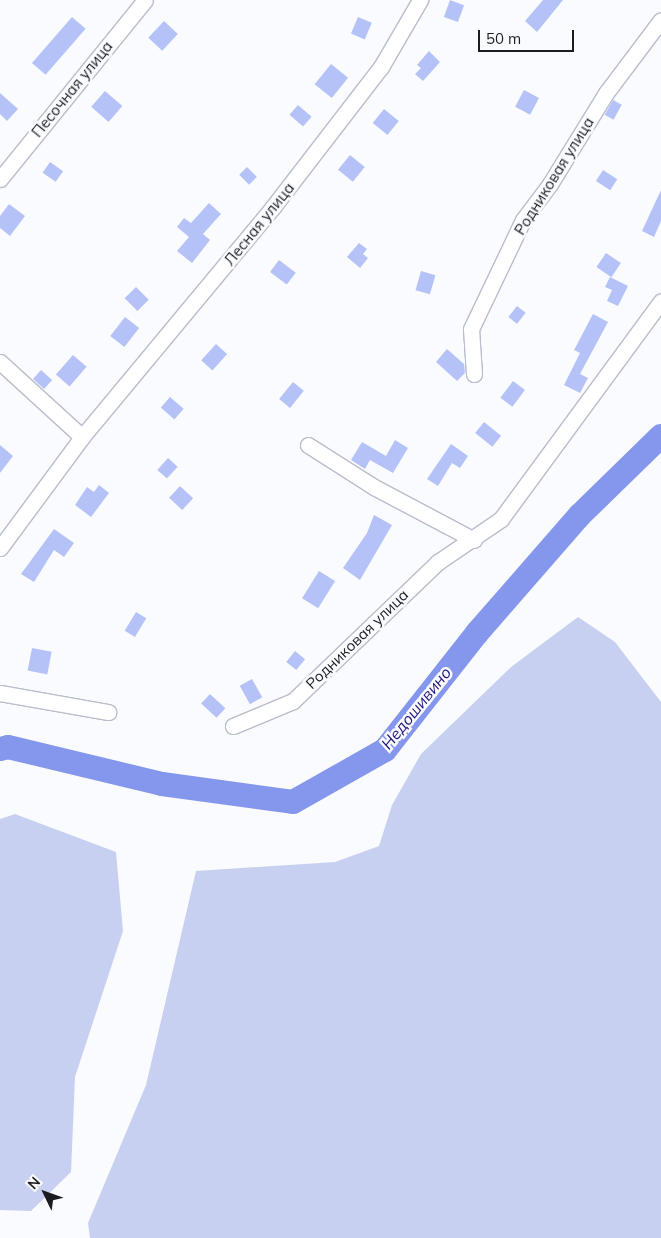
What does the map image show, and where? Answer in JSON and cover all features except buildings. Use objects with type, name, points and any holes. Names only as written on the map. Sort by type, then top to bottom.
[{"type":"street","name":"Песочная улица","points":[[0,179],[144,0]]},
{"type":"street","name":"Лесная улица","points":[[0,548],[82,437],[297,176],[381,67],[420,0]]},
{"type":"street","name":"Родниковая улица","points":[[474,374],[471,329],[523,220],[550,184],[606,93],[661,20]]},
{"type":"street","name":"Родниковая улица","points":[[232,726],[293,701],[438,562],[474,540],[501,519],[661,301]]},
{"type":"street","points":[[0,362],[82,437]]},
{"type":"street","points":[[308,445],[374,488],[474,540]]},
{"type":"street","points":[[0,693],[108,712]]},
{"type":"shaded area","points":[[578,617],[615,642],[661,702],[661,1238],[90,1238],[88,1223],[146,1085],[196,871],[335,862],[379,846],[392,805],[421,754],[511,667]]},
{"type":"shaded area","points":[[15,814],[116,852],[123,931],[75,1077],[71,1172],[31,1211],[0,1210],[0,819]]},
{"type":"waterway","name":"Недошивино","points":[[0,749],[8,747],[162,784],[293,802],[385,750],[477,633],[580,515],[661,436]]}]
